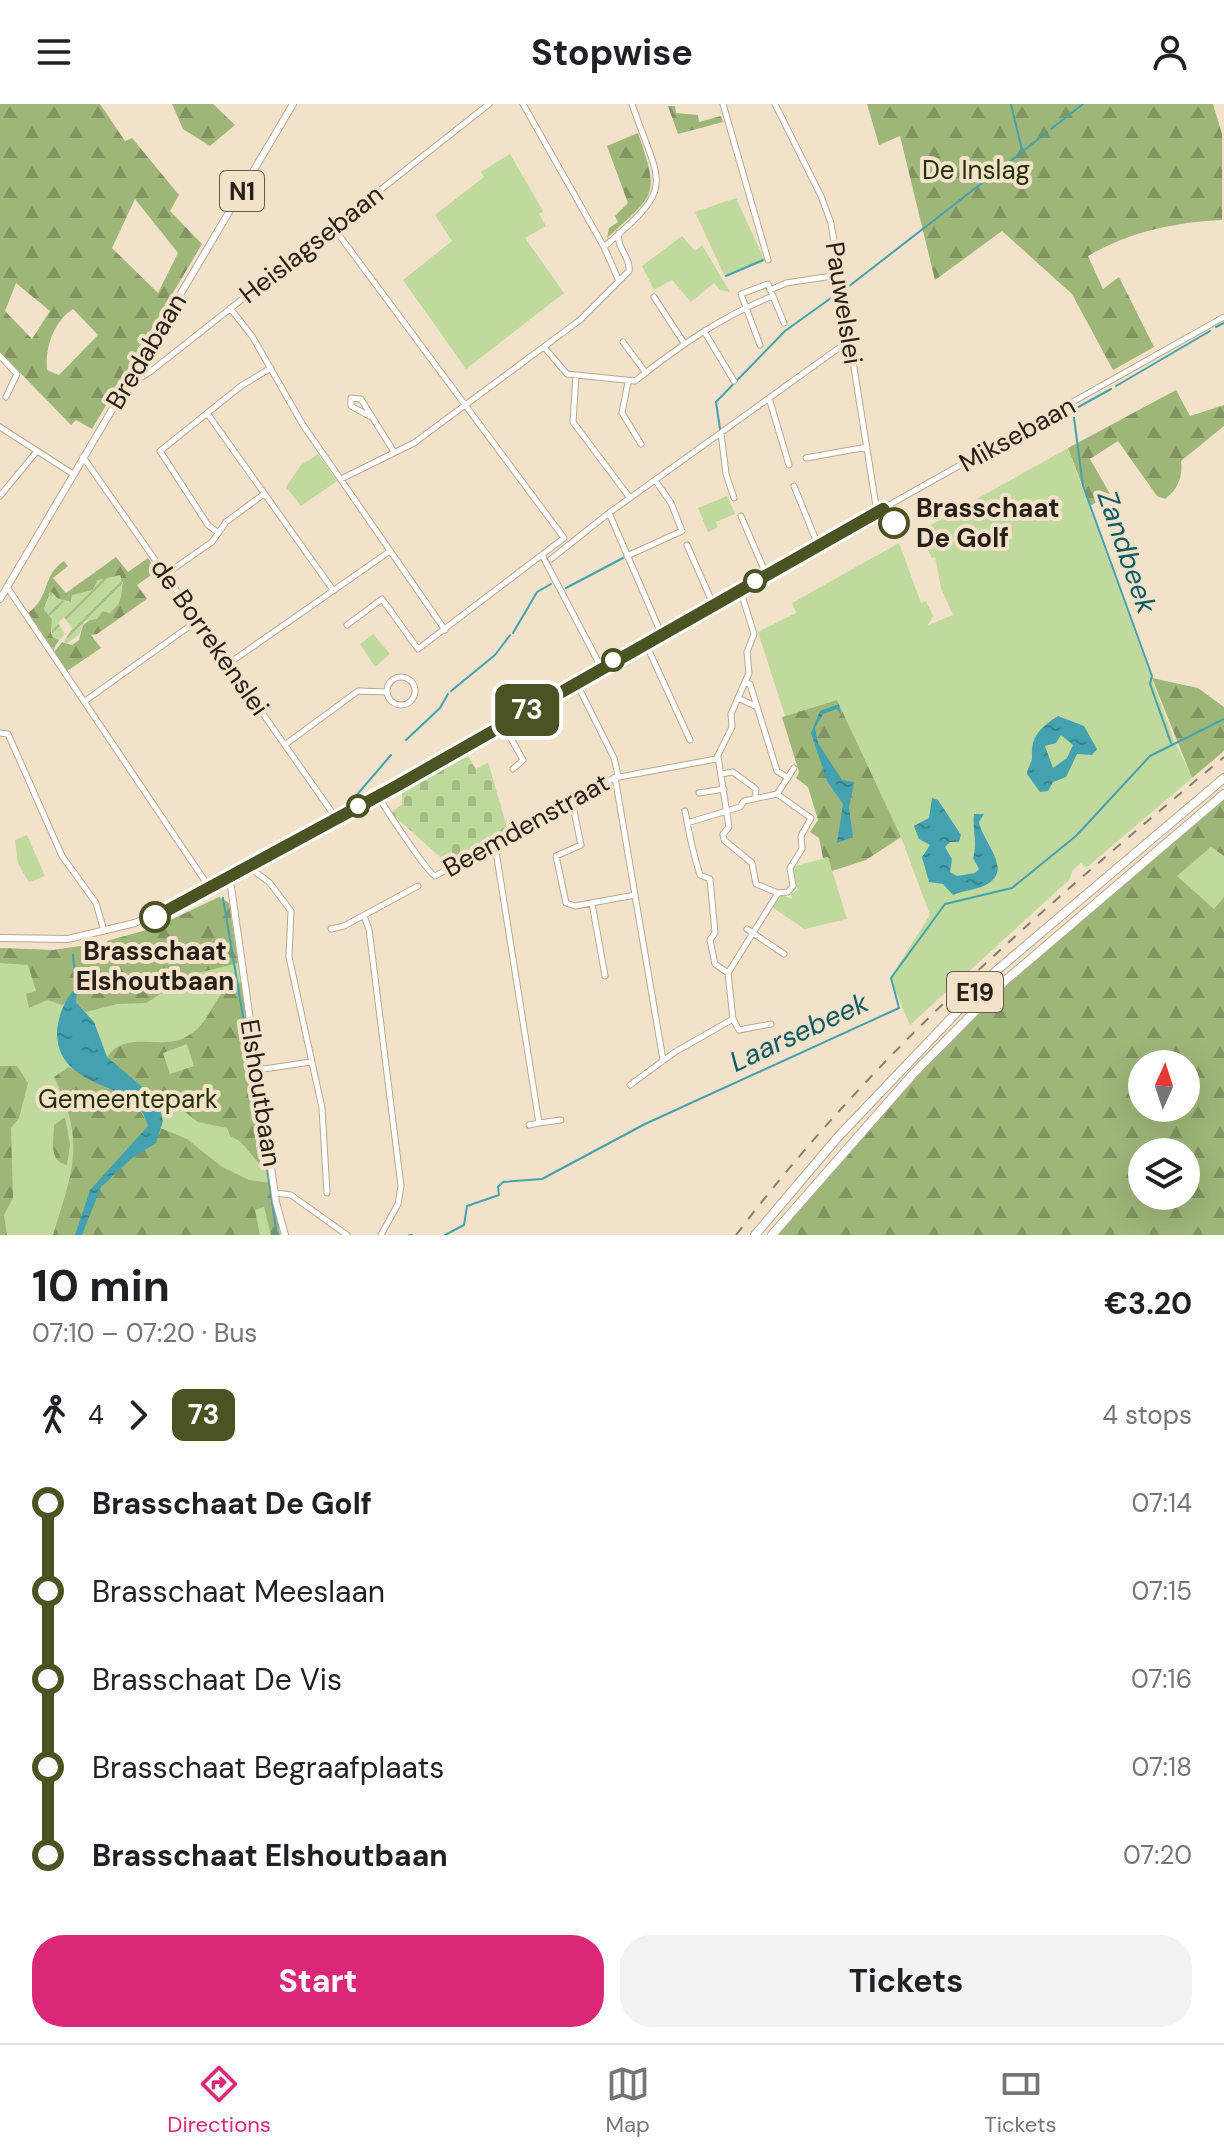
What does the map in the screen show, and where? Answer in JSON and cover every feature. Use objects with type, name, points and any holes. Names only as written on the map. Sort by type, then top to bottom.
[{"type":"highway","name":"E19","points":[[755,1235],[847,1126],[996,971],[1224,778]]},
{"type":"highway","name":"E19","points":[[772,1235],[913,1074],[1006,980],[1224,794]]},
{"type":"main road","name":"Bredabaan","points":[[0,599],[293,104]]},
{"type":"main road","name":"Miksebaan","points":[[0,938],[60,939],[104,932],[144,921],[208,892],[235,874]]},
{"type":"main road","name":"Miksebaan","points":[[175,906],[210,884],[224,880]]},
{"type":"main road","name":"Elshoutbaan","points":[[224,880],[231,897],[276,1193],[287,1235]]},
{"type":"street","name":"Heislagsebaan","points":[[132,374],[144,376],[489,104]]},
{"type":"street","points":[[523,104],[604,247],[619,275],[619,282]]},
{"type":"street","points":[[604,247],[649,205],[657,186],[657,174],[632,104]]},
{"type":"street","points":[[722,104],[768,260]]},
{"type":"street","name":"Pauwelslei","points":[[775,104],[826,207],[877,512]]},
{"type":"street","points":[[333,227],[564,538],[572,540]]},
{"type":"street","points":[[341,479],[414,443],[544,347],[619,282],[630,268],[619,243],[619,233]]},
{"type":"street","points":[[544,347],[560,368],[576,375],[628,382],[646,373],[684,343],[786,283],[839,275]]},
{"type":"street","points":[[760,345],[741,294],[768,284],[784,323]]},
{"type":"street","points":[[654,297],[684,343]]},
{"type":"street","points":[[230,308],[341,479],[445,630]]},
{"type":"street","name":"Miksebaan","points":[[235,874],[393,788],[645,642],[1224,317]]},
{"type":"street","points":[[704,331],[734,381]]},
{"type":"street","points":[[551,559],[572,540],[850,340]]},
{"type":"street","points":[[623,342],[646,373]]},
{"type":"street","points":[[0,356],[17,374],[6,397]]},
{"type":"street","points":[[217,532],[159,454],[207,413],[271,368]]},
{"type":"street","points":[[576,375],[573,422],[630,498]]},
{"type":"street","points":[[628,382],[622,413],[641,444]]},
{"type":"street","points":[[371,417],[351,406],[351,398],[359,397],[395,452]]},
{"type":"street","points":[[769,398],[789,465]]},
{"type":"street","points":[[207,413],[333,590]]},
{"type":"street","points":[[0,427],[73,474]]},
{"type":"street","points":[[721,432],[726,474],[734,498]]},
{"type":"street","points":[[806,458],[867,447]]},
{"type":"street","points":[[0,496],[37,451]]},
{"type":"street","name":"de Borrekenslei","points":[[83,457],[336,818]]},
{"type":"street","points":[[627,556],[682,531],[671,503],[655,480]]},
{"type":"street","points":[[794,486],[818,545]]},
{"type":"street","points":[[166,574],[212,542],[232,517],[264,494]]},
{"type":"street","points":[[609,513],[661,633]]},
{"type":"street","points":[[741,516],[766,574]]},
{"type":"street","points":[[347,625],[382,599],[418,649],[564,538]]},
{"type":"street","points":[[687,545],[713,604]]},
{"type":"street","points":[[228,664],[390,551]]},
{"type":"street","points":[[542,555],[601,667]]},
{"type":"street","points":[[7,587],[210,884],[208,892]]},
{"type":"street","points":[[740,589],[754,634],[747,652],[748,683],[777,771],[788,778]]},
{"type":"street","points":[[85,701],[198,620]]},
{"type":"street","points":[[645,642],[690,740]]},
{"type":"street","points":[[286,744],[358,691],[387,692],[403,677],[412,680],[416,687],[413,696],[399,705],[391,702],[387,692]]},
{"type":"street","name":"Beemdenstraat","points":[[378,796],[393,823],[411,842],[433,876],[617,776],[614,758],[576,682]]},
{"type":"street","points":[[748,683],[731,714],[732,727],[718,757],[729,827],[723,834],[724,840],[752,863],[756,884],[778,893],[788,892],[793,886],[791,864],[802,849],[801,836],[811,818],[777,794]]},
{"type":"street","points":[[738,698],[757,706]]},
{"type":"street","points":[[503,724],[523,760],[513,769]]},
{"type":"street","points":[[0,733],[8,734],[66,863],[96,903],[104,932]]},
{"type":"street","points":[[663,1060],[617,776],[700,765],[718,757]]},
{"type":"street","points":[[687,823],[777,794],[794,768]]},
{"type":"street","points":[[721,774],[733,772],[756,789],[755,799]]},
{"type":"street","points":[[699,793],[724,789]]},
{"type":"street","points":[[572,801],[581,845],[556,856],[563,897],[571,906],[635,895]]},
{"type":"street","points":[[685,811],[691,851],[700,875],[710,879],[715,933],[710,940],[715,964],[728,973]]},
{"type":"street","points":[[495,845],[539,1123]]},
{"type":"street","points":[[247,866],[269,882],[291,911],[289,957],[324,1123],[327,1193]]},
{"type":"street","name":"Beemdenstraat","points":[[331,929],[344,926],[418,886]]},
{"type":"street","points":[[771,1024],[739,1030],[733,1019],[728,973],[778,893]]},
{"type":"street","points":[[592,903],[605,976]]},
{"type":"street","points":[[364,916],[369,929],[401,1186],[398,1204],[381,1235]]},
{"type":"street","points":[[747,929],[784,954]]},
{"type":"street","points":[[630,1085],[663,1060],[733,1019]]},
{"type":"street","points":[[257,1070],[311,1062]]},
{"type":"street","points":[[529,1125],[561,1120]]},
{"type":"street","name":"Elshoutbaan","points":[[276,1193],[291,1195],[347,1235]]},
{"type":"green space","points":[[0,104],[100,104],[125,141],[132,138],[179,195],[170,211],[202,244],[92,429],[76,420],[71,425],[0,352]],"holes":[[[135,199],[178,253],[158,293],[112,248]],[[16,283],[50,311],[32,339],[5,311]],[[73,309],[98,335],[59,375],[47,370],[48,352],[52,335]]]},
{"type":"green space","points":[[172,104],[213,104],[235,125],[210,146],[183,129]]},
{"type":"green space","name":"De Inslag","points":[[867,104],[1213,104],[1222,134],[1222,220],[1153,230],[1088,256],[1103,289],[1119,277],[1154,347],[1113,370],[1072,294],[1002,231],[935,280],[900,136],[879,145]]},
{"type":"green space","points":[[668,106],[675,106],[676,113],[698,115],[699,122],[721,116],[723,122],[678,134]]},
{"type":"green space","points":[[638,133],[649,170],[649,193],[636,212],[607,238],[609,228],[618,222],[615,216],[628,203],[607,146]]},
{"type":"green space","points":[[510,154],[543,211],[539,214],[546,226],[525,238],[564,293],[466,369],[403,280],[452,241],[435,215],[484,177],[481,172]]},
{"type":"green space","points":[[736,198],[765,261],[725,277],[695,212]]},
{"type":"green space","points":[[682,236],[695,251],[702,245],[730,292],[720,290],[714,283],[691,302],[672,280],[654,290],[642,266]]},
{"type":"green space","points":[[1176,390],[1190,416],[1224,405],[1224,426],[1181,461],[1179,482],[1165,499],[1157,496],[1118,441],[1090,459],[1110,494],[1090,506],[1068,448]]},
{"type":"green space","points":[[1068,448],[1174,740],[1192,778],[1086,868],[1081,863],[1072,871],[1070,879],[910,1025],[890,978],[930,915],[901,837],[837,700],[785,716],[758,632],[796,613],[792,603],[899,543],[921,603],[926,601],[933,616],[928,625],[953,615],[941,588],[935,557],[932,558],[918,532]]},
{"type":"green space","points":[[318,454],[337,481],[301,506],[286,487],[301,465]]},
{"type":"green space","points":[[727,496],[735,514],[716,522],[718,527],[708,532],[698,508]]},
{"type":"green space","points":[[116,557],[128,572],[148,558],[157,571],[137,585],[147,599],[97,634],[91,635],[101,648],[67,671],[54,652],[62,642],[72,645],[79,640],[83,625],[119,598],[123,582],[98,580],[93,590],[72,596],[71,602],[58,599],[50,592],[44,609],[52,619],[51,634],[59,640],[53,650],[28,613],[40,601],[52,573],[64,561],[68,566],[53,578],[66,593]]},
{"type":"green space","points":[[120,575],[121,596],[111,614],[103,611],[97,619],[85,621],[79,635],[66,644],[64,642],[72,628],[64,617],[58,623],[65,634],[59,640],[52,637],[52,619],[44,609],[51,591],[58,599],[71,602],[72,595],[93,590],[98,580]]},
{"type":"green space","points":[[373,634],[390,654],[375,667],[360,644]]},
{"type":"green space","points":[[1152,678],[1198,688],[1224,707],[1224,751],[1192,778]]},
{"type":"green space","points":[[837,700],[901,837],[866,860],[832,871],[828,857],[823,858],[819,838],[810,832],[818,820],[808,787],[796,778],[799,772],[782,717]]},
{"type":"green space","points":[[466,753],[476,769],[488,762],[508,831],[448,864],[391,813],[402,804],[402,790]]},
{"type":"green space","points":[[1224,799],[1224,856],[1211,847],[1177,876],[1214,909],[1224,897],[1224,1235],[778,1235],[916,1077],[1009,983]]},
{"type":"green space","points":[[27,835],[45,876],[29,882],[18,864],[15,840]]},
{"type":"green space","points":[[1211,847],[1224,856],[1224,897],[1215,910],[1176,876]]},
{"type":"green space","points":[[828,857],[847,919],[804,929],[772,907],[780,894],[792,899],[791,893],[799,889],[795,886],[792,867]]},
{"type":"green space","name":"Gemeentepark","points":[[219,897],[229,903],[280,1235],[0,1235],[0,948],[53,950],[95,944],[96,957],[110,959],[107,941],[154,928]]},
{"type":"green space","points":[[219,897],[229,903],[238,963],[190,975],[146,1003],[117,1004],[86,1012],[76,1002],[78,987],[63,1005],[47,1000],[29,1008],[26,994],[36,991],[28,965],[0,963],[0,948],[53,950],[95,944],[96,957],[110,959],[107,941],[154,928]]},
{"type":"green space","points":[[241,982],[269,1166],[262,1167],[240,1141],[230,1136],[227,1128],[198,1122],[171,1101],[152,1096],[107,1057],[124,1044],[184,1038],[204,1021],[228,985]],"holes":[[[187,1044],[194,1066],[170,1074],[163,1053]]]},
{"type":"green space","points":[[0,1066],[17,1066],[28,1083],[19,1118],[11,1128],[13,1198],[4,1215],[7,1235],[0,1235]]},
{"type":"green space","points":[[69,1067],[120,1095],[139,1109],[148,1123],[187,1139],[222,1167],[249,1180],[272,1183],[280,1235],[271,1235],[264,1207],[255,1210],[260,1235],[53,1235],[71,1174],[73,1156],[70,1120],[54,1077]]},
{"type":"green space","points":[[65,1117],[70,1144],[67,1165],[57,1159],[53,1144],[54,1125]]},
{"type":"water","points":[[839,704],[841,714],[837,709],[823,714],[815,728],[818,743],[842,780],[854,782],[849,808],[853,837],[837,843],[843,804],[827,781],[811,733],[820,711]]},
{"type":"water","points":[[1058,716],[1084,726],[1097,749],[1092,755],[1077,754],[1066,777],[1053,782],[1048,791],[1040,792],[1027,774],[1032,749],[1035,737],[1042,728]],"holes":[[[1061,735],[1073,745],[1067,758],[1053,768],[1045,746],[1056,743]]]},
{"type":"water","points":[[932,798],[938,800],[961,835],[959,842],[950,842],[945,847],[952,859],[950,872],[957,876],[975,873],[979,869],[973,858],[974,814],[984,814],[979,822],[998,870],[989,883],[953,895],[943,884],[929,882],[922,857],[930,845],[919,839],[914,826],[929,818]]},
{"type":"water","points":[[78,986],[76,1002],[94,1022],[107,1057],[147,1091],[159,1106],[163,1121],[156,1143],[131,1159],[101,1187],[82,1235],[75,1235],[90,1190],[148,1126],[141,1111],[129,1100],[84,1076],[71,1067],[61,1053],[58,1021],[66,1002]]},
{"type":"waterway","points":[[1011,104],[1022,150]]},
{"type":"waterway","points":[[1051,129],[1083,104]]},
{"type":"waterway","points":[[988,179],[1047,132]]},
{"type":"waterway","points":[[848,287],[982,183]]},
{"type":"waterway","points":[[726,276],[763,260]]},
{"type":"waterway","points":[[720,429],[716,402],[785,331],[838,293]]},
{"type":"waterway","name":"Zandbeek","points":[[1216,327],[1224,323]]},
{"type":"waterway","name":"Zandbeek","points":[[1116,386],[1210,331]]},
{"type":"waterway","name":"Zandbeek","points":[[1111,389],[1073,410],[1083,486],[1152,676],[1150,684],[1171,743]]},
{"type":"waterway","points":[[566,588],[623,558]]},
{"type":"waterway","points":[[513,633],[537,592],[551,584]]},
{"type":"waterway","points":[[451,691],[495,655],[510,635]]},
{"type":"waterway","points":[[406,740],[440,708],[448,694]]},
{"type":"waterway","name":"Laarsebeek","points":[[445,1235],[464,1225],[467,1206],[499,1195],[498,1187],[503,1182],[542,1179],[645,1124],[899,1008],[891,978],[945,904],[1012,888],[1076,836],[1150,756],[1224,719]]},
{"type":"waterway","points":[[337,811],[349,804],[391,755]]},
{"type":"waterway","points":[[213,877],[327,816]]},
{"type":"waterway","points":[[223,898],[247,1040]]},
{"type":"waterway","points":[[73,955],[76,987]]},
{"type":"waterway","points":[[248,1043],[277,1235]]},
{"type":"railway","points":[[736,1235],[847,1102],[966,982],[1224,757]]},
{"type":"bus line","name":"73","points":[[155,917],[172,908],[176,902],[235,874],[360,806],[369,798],[393,788],[883,509],[894,523]]},
{"type":"place","name":"Brasschaat De Golf","points":[[894,523]]},
{"type":"place","name":"Brasschaat Elshoutbaan","points":[[155,917]]}]
